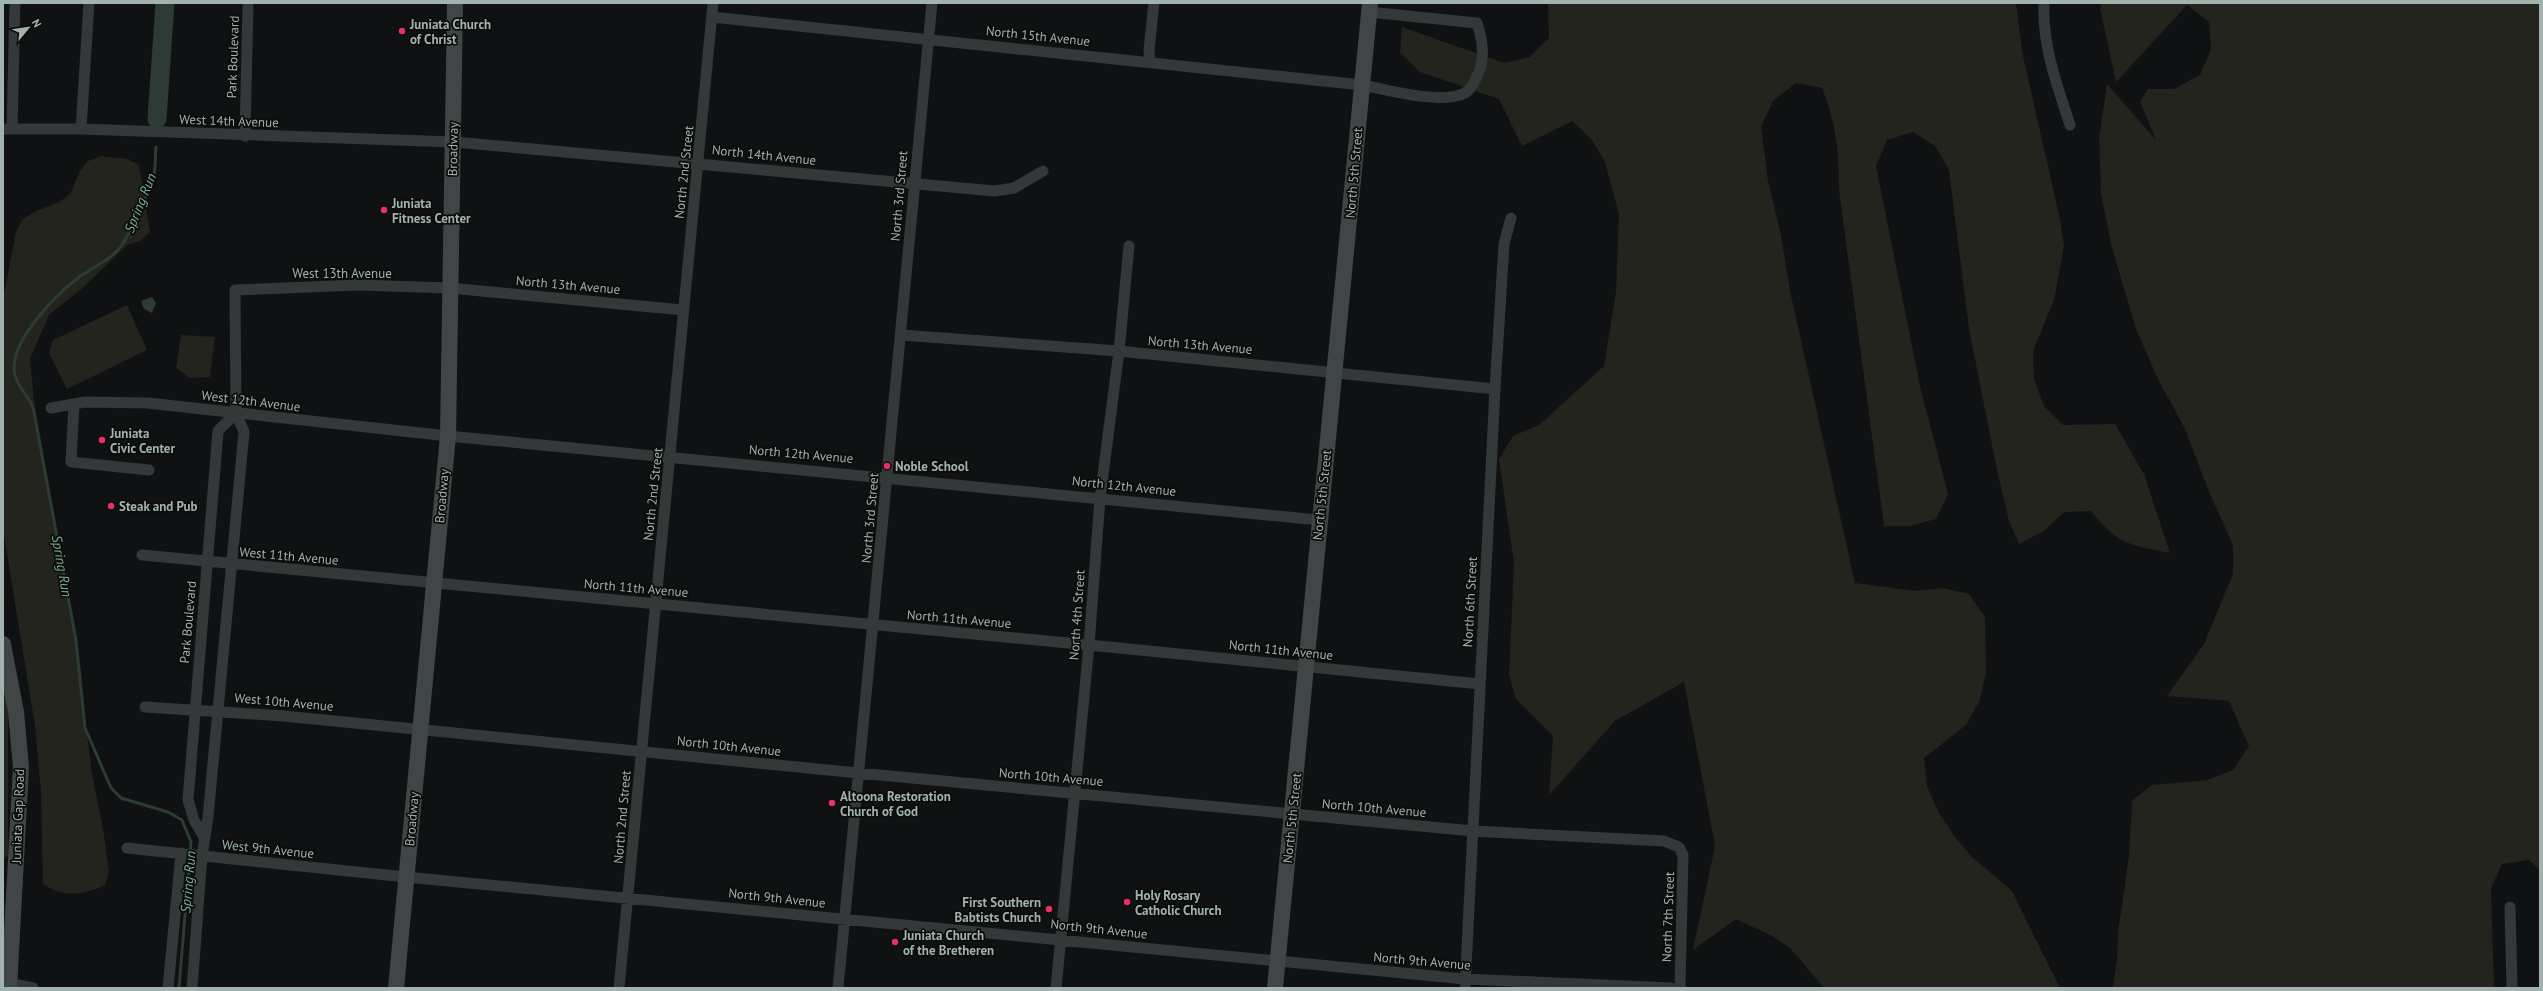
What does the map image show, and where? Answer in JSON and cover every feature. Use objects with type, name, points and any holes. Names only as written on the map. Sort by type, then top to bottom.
[{"type":"street","points":[[7,129],[15,3]]},
{"type":"street","points":[[81,129],[89,3]]},
{"type":"street","name":"Park Boulevard","points":[[245,136],[248,3]]},
{"type":"street","name":"Broadway","points":[[396,988],[448,436],[454,142],[455,3]]},
{"type":"street","name":"North 2nd Street","points":[[619,988],[671,456],[683,310],[699,163],[713,3]]},
{"type":"street","name":"North 3rd Street","points":[[838,988],[858,773],[874,625],[932,3]]},
{"type":"street","points":[[1150,62],[1149,50],[1154,3]]},
{"type":"street","points":[[2044,3],[2043,29],[2054,76],[2070,125]]},
{"type":"street","name":"North 15th Avenue","points":[[712,17],[928,38],[1362,84],[1419,95],[1450,97],[1465,94],[1475,81],[1482,65],[1482,44],[1477,23],[1369,8]]},
{"type":"street","name":"North 5th Street","points":[[1275,988],[1369,8]]},
{"type":"street","name":"West 14th Avenue","points":[[7,129],[81,129],[245,136],[454,142]]},
{"type":"street","name":"North 14th Avenue","points":[[454,142],[699,163],[914,185],[995,191],[1014,188],[1043,171]]},
{"type":"street","name":"North 6th Street","points":[[1465,984],[1495,389],[1504,244],[1511,218]]},
{"type":"street","name":"North 4th Street","points":[[1056,988],[1076,793],[1100,498],[1119,351],[1129,246]]},
{"type":"street","name":"West 13th Avenue","points":[[236,413],[235,290],[357,286],[450,288]]},
{"type":"street","name":"North 13th Avenue","points":[[450,288],[683,310]]},
{"type":"street","name":"North 13th Avenue","points":[[901,335],[1119,351],[1495,389]]},
{"type":"street","name":"West 12th Avenue","points":[[51,408],[114,400],[448,436]]},
{"type":"street","points":[[74,404],[71,462],[149,470]]},
{"type":"street","points":[[192,988],[202,856],[218,710],[244,432],[236,413]]},
{"type":"street","name":"Park Boulevard","points":[[204,836],[194,820],[188,800],[194,709],[208,562],[218,432],[236,413]]},
{"type":"street","name":"North 12th Avenue","points":[[448,436],[671,456],[1319,520]]},
{"type":"street","name":"West 11th Avenue","points":[[142,555],[435,584]]},
{"type":"street","name":"North 11th Avenue","points":[[435,584],[656,603],[1480,684]]},
{"type":"street","name":"Juniata Gap Road","points":[[3,644],[15,704],[21,766],[7,985]]},
{"type":"street","name":"West 10th Avenue","points":[[145,707],[218,710],[420,729]]},
{"type":"street","name":"North 10th Avenue","points":[[420,729],[642,750],[858,773],[1473,831],[1664,841],[1679,847]]},
{"type":"street","name":"North 7th Street","points":[[1679,847],[1684,865],[1680,988]]},
{"type":"street","name":"West 9th Avenue","points":[[127,848],[406,877]]},
{"type":"street","points":[[168,988],[181,853]]},
{"type":"street","name":"North 9th Avenue","points":[[406,877],[628,897],[1060,940],[1277,962],[1465,984],[1671,988]]},
{"type":"street","points":[[2510,907],[2512,988]]},
{"type":"street","points":[[7,985],[33,988]]},
{"type":"shaded area","points":[[1548,3],[2016,3],[2023,56],[2060,219],[2064,246],[2054,300],[2033,351],[2034,379],[2044,406],[2063,425],[2115,424],[2144,474],[2170,553],[2134,545],[2117,537],[2100,522],[2091,511],[2064,512],[2044,531],[2019,544],[2009,521],[1997,470],[1969,329],[1949,170],[1935,146],[1913,132],[1887,140],[1876,166],[1920,386],[1948,494],[1936,519],[1910,526],[1884,526],[1839,190],[1836,138],[1831,113],[1822,88],[1796,83],[1773,101],[1761,127],[1768,181],[1781,235],[1790,291],[1855,583],[1916,591],[1943,588],[1969,594],[1985,617],[1986,672],[1980,700],[1966,725],[1924,758],[1927,786],[1938,811],[1954,836],[1971,856],[2012,891],[2060,988],[1824,988],[1790,948],[1772,936],[1736,919],[1693,950],[1715,846],[1684,682],[1615,721],[1549,795],[1553,736],[1516,699],[1509,675],[1514,563],[1499,459],[1513,436],[1539,425],[1604,366],[1616,292],[1619,214],[1605,162],[1592,140],[1572,121],[1522,146],[1499,99],[1420,72],[1400,53],[1402,27],[1504,63],[1530,57],[1549,38]]},
{"type":"shaded area","points":[[2102,3],[2540,3],[2540,870],[2529,860],[2502,864],[2491,888],[2494,988],[2113,988],[2117,960],[2118,933],[2129,856],[2132,801],[2152,785],[2207,780],[2233,770],[2249,746],[2229,701],[2167,696],[2204,644],[2233,574],[2233,545],[2210,494],[2184,427],[2158,379],[2136,329],[2112,248],[2101,194],[2099,138],[2107,84],[2156,140],[2140,102],[2148,89],[2174,89],[2200,75],[2211,49],[2209,22],[2187,5],[2116,82],[2100,8]]},
{"type":"shaded area","points":[[101,156],[127,159],[139,165],[150,232],[140,241],[127,245],[86,285],[49,315],[30,359],[34,402],[74,627],[92,774],[103,829],[109,871],[105,885],[90,891],[74,894],[58,891],[43,884],[41,793],[35,726],[3,529],[3,299],[16,232],[22,220],[34,212],[59,202],[70,194],[80,171],[88,161]]},
{"type":"shaded area","points":[[152,297],[156,303],[152,313],[144,309],[141,301]]},
{"type":"shaded area","points":[[127,305],[147,350],[67,389],[49,353],[53,340]]},
{"type":"shaded area","points":[[181,335],[215,337],[210,377],[190,378],[176,368]]},
{"type":"shaded area","points":[[3,682],[8,712],[8,855],[3,860]]},
{"type":"waterway","name":"Spring Run","points":[[157,119],[165,3]]},
{"type":"waterway","name":"Spring Run","points":[[156,147],[155,171],[143,203],[122,245],[108,258],[69,285],[35,321],[18,349],[15,362],[15,375],[33,407],[76,640],[85,728],[111,788],[121,798],[168,812],[182,820],[191,842],[179,988]]},
{"type":"place","name":"Juniata Church of Christ","points":[[402,31]]},
{"type":"place","name":"Juniata Fitness Center","points":[[384,210]]},
{"type":"place","name":"Juniata Civic Center","points":[[102,440]]},
{"type":"place","name":"Noble School","points":[[887,466]]},
{"type":"place","name":"Steak and Pub","points":[[111,506]]},
{"type":"place","name":"Altoona Restoration Church of God","points":[[832,803]]},
{"type":"place","name":"Holy Rosary Catholic Church","points":[[1127,902]]},
{"type":"place","name":"First Southern Babtists Church","points":[[1049,909]]},
{"type":"place","name":"Juniata Church of the Bretheren","points":[[895,942]]}]
